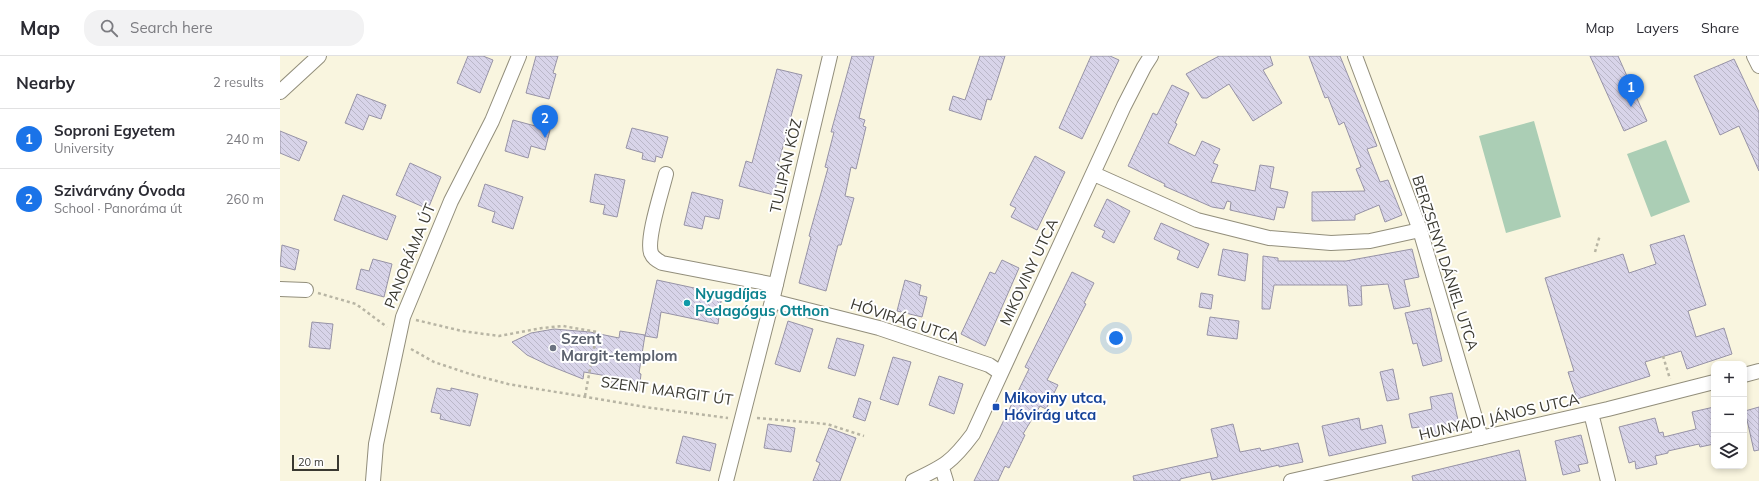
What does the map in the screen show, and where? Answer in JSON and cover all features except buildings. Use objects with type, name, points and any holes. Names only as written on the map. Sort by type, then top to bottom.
[{"type":"street","points":[[280,92],[319,56]]},
{"type":"street","name":"PANORÁMA ÚT","points":[[373,481],[376,444],[403,317],[451,201],[492,121],[519,56]]},
{"type":"street","name":"TULIPÁN KÖZ","points":[[726,481],[750,419],[772,301],[830,56]]},
{"type":"street","name":"MIKOVINY UTCA","points":[[913,481],[944,474],[973,434],[1144,67],[1151,56]]},
{"type":"street","name":"BERZSENYI DÁNIEL UTCA","points":[[1354,56],[1420,230],[1481,438]]},
{"type":"street","points":[[1754,56],[1759,66]]},
{"type":"street","points":[[666,174],[651,237],[650,247],[656,260],[776,285]]},
{"type":"street","points":[[1094,174],[1197,220],[1269,238],[1330,243],[1370,241],[1420,230]]},
{"type":"street","points":[[280,289],[306,290]]},
{"type":"street","name":"HÓVIRÁG UTCA","points":[[772,301],[879,328],[989,364],[1001,373]]},
{"type":"street","points":[[1747,374],[1759,371]]},
{"type":"street","name":"HUNYADI JÁNOS UTCA","points":[[1291,481],[1591,413],[1711,383]]},
{"type":"street","points":[[1591,413],[1608,481]]},
{"type":"path","points":[[1595,252],[1600,235]]},
{"type":"path","points":[[306,290],[356,304],[398,335],[414,352],[434,362],[470,374],[538,390],[585,396]]},
{"type":"path","name":"SZENT MARGIT ÚT","points":[[403,317],[462,331],[499,336],[542,328],[563,326],[597,332],[585,396],[652,408],[750,419],[828,424],[864,436]]},
{"type":"path","points":[[1663,356],[1671,383]]},
{"type":"green space","points":[[1534,121],[1561,217],[1506,233],[1479,136]]},
{"type":"green space","points":[[1666,140],[1690,202],[1651,217],[1627,154]]},
{"type":"place","name":"Soproni Egyetem","points":[[1631,107]]},
{"type":"place","name":"Szivárvány Óvoda","points":[[545,138]]},
{"type":"place","name":"Nyugdíjas Pedagógus Otthon","points":[[687,303]]},
{"type":"place","name":"Szent Margit-templom","points":[[553,348]]},
{"type":"place","name":"Mikoviny utca, Hóvirág utca","points":[[996,407]]}]
